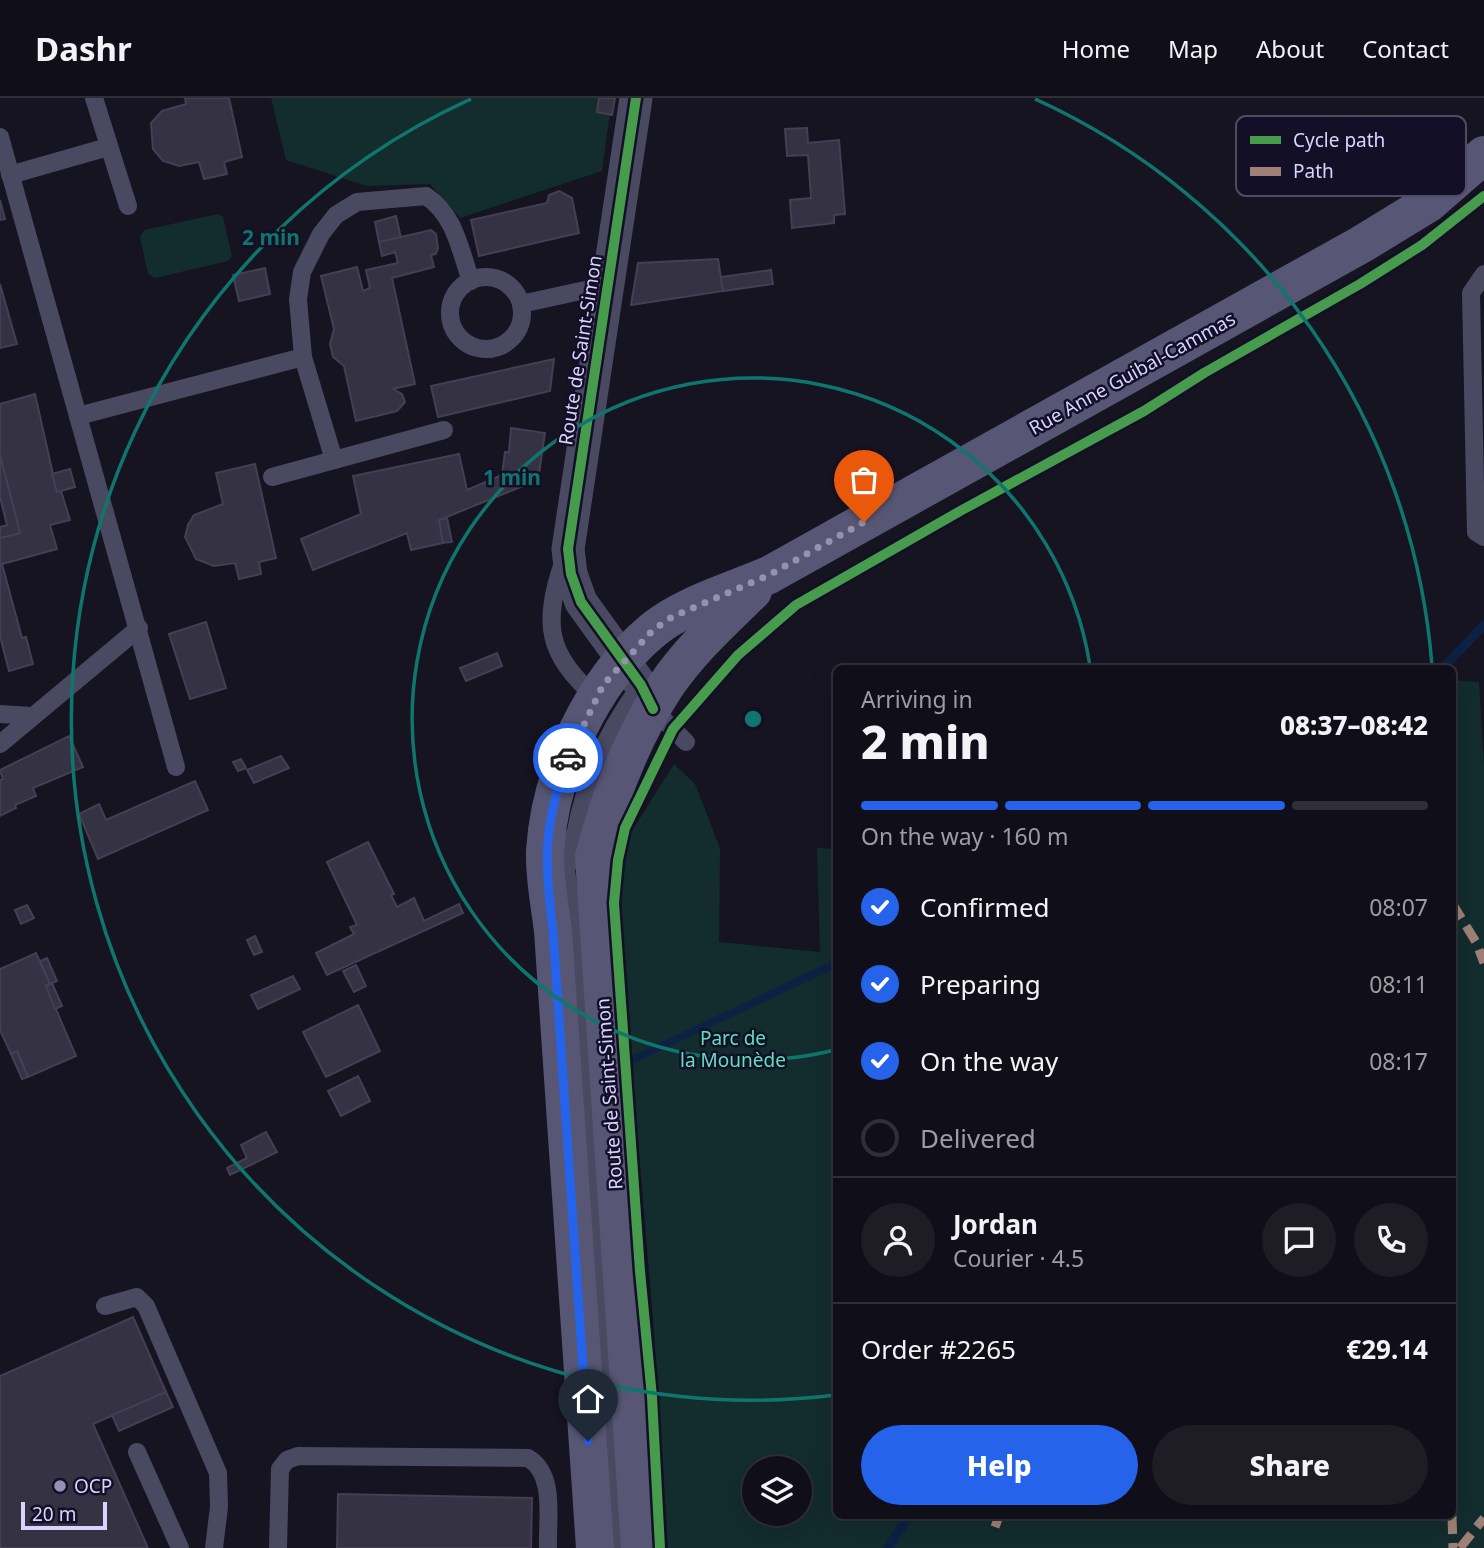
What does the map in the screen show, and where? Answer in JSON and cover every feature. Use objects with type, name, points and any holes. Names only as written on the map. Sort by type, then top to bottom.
[{"type":"main road","name":"Rue Anne Guibal-Cammas","points":[[1466,171],[1484,155]]},
{"type":"main road","name":"Rue Anne Guibal-Cammas","points":[[639,685],[653,630],[672,617],[769,575],[1362,244],[1438,196]]},
{"type":"main road","name":"Rue Anne Guibal-Cammas","points":[[639,685],[688,657],[769,575]]},
{"type":"main road","points":[[595,1548],[546,842],[571,750],[596,697],[639,685]]},
{"type":"main road","name":"Route de Saint-Simon","points":[[639,685],[614,789],[594,857],[640,1548]]},
{"type":"street","name":"Route de Saint-Simon","points":[[636,98],[568,549],[571,574],[581,602],[639,685]]},
{"type":"lane","points":[[94,98],[128,206]]},
{"type":"lane","points":[[0,137],[176,767]]},
{"type":"lane","points":[[10,176],[108,147]]},
{"type":"lane","points":[[334,460],[303,357],[298,299],[302,272],[321,234],[336,215],[357,202],[426,196],[435,202],[451,222],[471,281]]},
{"type":"lane","points":[[1484,274],[1471,293],[1479,407],[1476,532],[1484,537]]},
{"type":"lane","points":[[495,278],[515,293],[521,304],[518,329],[511,339],[501,346],[476,348],[456,334],[450,310],[460,288],[471,281],[495,278]]},
{"type":"lane","points":[[521,304],[608,285]]},
{"type":"lane","points":[[78,416],[303,357]]},
{"type":"lane","points":[[272,477],[444,430]]},
{"type":"lane","name":"Route de Saint-Simon","points":[[568,549],[552,597],[551,634],[555,649],[566,665],[596,697]]},
{"type":"lane","points":[[0,744],[139,628]]},
{"type":"lane","points":[[569,886],[576,815],[600,754],[639,685],[686,742]]},
{"type":"lane","points":[[0,714],[31,716]]},
{"type":"lane","points":[[555,801],[576,945],[618,1548]]},
{"type":"lane","points":[[105,1306],[137,1297],[146,1307],[218,1473],[219,1507],[214,1548]]},
{"type":"lane","points":[[137,1452],[180,1548]]},
{"type":"lane","points":[[278,1548],[279,1469],[298,1456],[311,1456],[528,1458],[540,1465],[546,1478],[548,1548]]},
{"type":"green space","points":[[271,98],[612,98],[602,171],[460,218],[430,184],[367,186],[286,160]]},
{"type":"green space","points":[[218,214],[223,217],[232,256],[228,261],[155,278],[148,274],[140,237],[144,230]]},
{"type":"green space","name":"Parc de la Mounède","points":[[1456,680],[1479,682],[1484,767],[1484,1548],[668,1548],[653,1319],[619,917],[625,842],[674,764],[695,784],[720,848],[719,942],[820,952],[817,848],[833,849],[833,1519],[1456,1519]]},
{"type":"water","points":[[833,960],[833,969],[628,1066],[626,1059]]},
{"type":"building","points":[[185,98],[229,98],[242,157],[224,162],[227,174],[204,179],[199,162],[179,166],[163,161],[153,149],[151,123],[162,111],[186,104]]},
{"type":"building","points":[[599,98],[615,98],[612,115],[597,112]]},
{"type":"building","points":[[807,128],[808,143],[839,140],[845,214],[834,215],[834,223],[792,228],[790,200],[811,198],[808,155],[787,156],[785,129]]},
{"type":"building","points":[[559,191],[572,198],[579,233],[479,256],[471,220],[547,203],[549,195]]},
{"type":"building","points":[[0,200],[5,219],[0,220]]},
{"type":"building","points":[[396,216],[401,238],[379,242],[375,222]]},
{"type":"building","points":[[431,230],[436,234],[438,248],[436,254],[431,255],[434,267],[392,278],[415,384],[393,389],[402,394],[405,402],[397,411],[356,421],[344,366],[333,357],[330,344],[334,329],[321,276],[357,267],[363,291],[370,288],[366,270],[398,263],[395,252],[382,256],[379,242]]},
{"type":"building","points":[[718,259],[723,291],[631,305],[638,263]]},
{"type":"building","points":[[265,268],[270,294],[239,301],[233,275]]},
{"type":"building","points":[[771,270],[773,284],[723,291],[721,277]]},
{"type":"building","points":[[0,284],[17,344],[0,348]]},
{"type":"building","points":[[554,359],[550,391],[438,417],[431,386]]},
{"type":"building","points":[[35,394],[57,492],[61,491],[70,520],[50,525],[57,549],[2,564],[22,638],[26,637],[33,664],[9,671],[0,636],[0,538],[20,533],[0,455],[0,404]]},
{"type":"building","points":[[511,428],[545,433],[538,480],[439,520],[443,543],[411,550],[407,533],[313,570],[301,539],[361,514],[353,476],[459,454],[467,490],[502,475],[505,452],[509,452]]},
{"type":"building","points":[[0,455],[20,533],[0,538],[0,527],[7,525],[0,497]]},
{"type":"building","points":[[255,464],[276,558],[259,562],[261,574],[239,579],[235,563],[214,566],[196,559],[185,537],[194,515],[223,504],[216,473]]},
{"type":"building","points":[[70,469],[75,487],[57,492],[52,474]]},
{"type":"building","points":[[447,518],[452,542],[443,543],[439,520]]},
{"type":"building","points":[[206,622],[226,688],[190,699],[169,634]]},
{"type":"building","points":[[497,653],[502,666],[466,681],[460,668]]},
{"type":"building","points":[[69,736],[83,767],[33,788],[36,796],[15,805],[16,808],[0,816],[0,780],[3,779],[0,770]]},
{"type":"building","points":[[281,756],[289,768],[254,783],[247,770]]},
{"type":"building","points":[[241,759],[246,768],[238,771],[233,762]]},
{"type":"building","points":[[195,781],[208,810],[98,859],[79,814],[99,804],[106,820]]},
{"type":"building","points":[[368,842],[394,894],[391,895],[397,907],[414,898],[424,921],[459,904],[463,913],[327,975],[316,953],[354,934],[350,927],[357,925],[327,862]]},
{"type":"building","points":[[27,905],[34,918],[21,924],[15,910]]},
{"type":"building","points":[[255,936],[262,952],[254,955],[247,940]]},
{"type":"building","points":[[36,953],[50,984],[46,986],[76,1056],[28,1077],[17,1051],[11,1054],[0,1030],[0,969]]},
{"type":"building","points":[[47,958],[57,981],[50,984],[40,961]]},
{"type":"building","points":[[356,965],[366,986],[354,992],[343,971]]},
{"type":"building","points":[[293,976],[300,989],[258,1009],[251,995]]},
{"type":"building","points":[[52,983],[62,1006],[55,1009],[46,986]]},
{"type":"building","points":[[358,1005],[380,1051],[326,1077],[303,1032]]},
{"type":"building","points":[[17,1051],[28,1077],[22,1079],[11,1054]]},
{"type":"building","points":[[358,1076],[370,1101],[341,1116],[328,1091]]},
{"type":"building","points":[[266,1132],[277,1152],[230,1175],[227,1168],[247,1158],[241,1145]]},
{"type":"building","name":"OCP","points":[[133,1317],[166,1392],[93,1424],[148,1548],[0,1548],[0,1376]]},
{"type":"building","points":[[166,1392],[173,1407],[119,1431],[112,1415]]},
{"type":"building","points":[[338,1494],[532,1498],[531,1548],[337,1548]]},
{"type":"waterway","points":[[1446,665],[1484,625]]},
{"type":"waterway","points":[[888,1548],[907,1519]]},
{"type":"marked path","points":[[1456,910],[1476,942],[1484,963]]},
{"type":"marked path","points":[[1460,1548],[1484,1518]]},
{"type":"marked path","points":[[995,1527],[998,1519]]},
{"type":"marked path","points":[[1452,1519],[1453,1548]]},
{"type":"cycle path","points":[[636,98],[568,549],[571,574],[581,602],[641,685],[653,709]]},
{"type":"cycle path","points":[[660,1548],[652,1397],[640,1271],[614,903],[618,860],[625,828],[673,729],[738,655],[796,605],[962,510],[1144,411],[1204,373],[1360,284],[1422,245],[1484,196]]},
{"type":"way so far","points":[[568,758],[590,707],[603,685],[653,630],[672,617],[769,575],[864,522]]},
{"type":"place","name":"OCP","points":[[60,1486]]},
{"type":"route","points":[[568,758],[548,831],[545,854],[553,931],[588,1441]]}]
